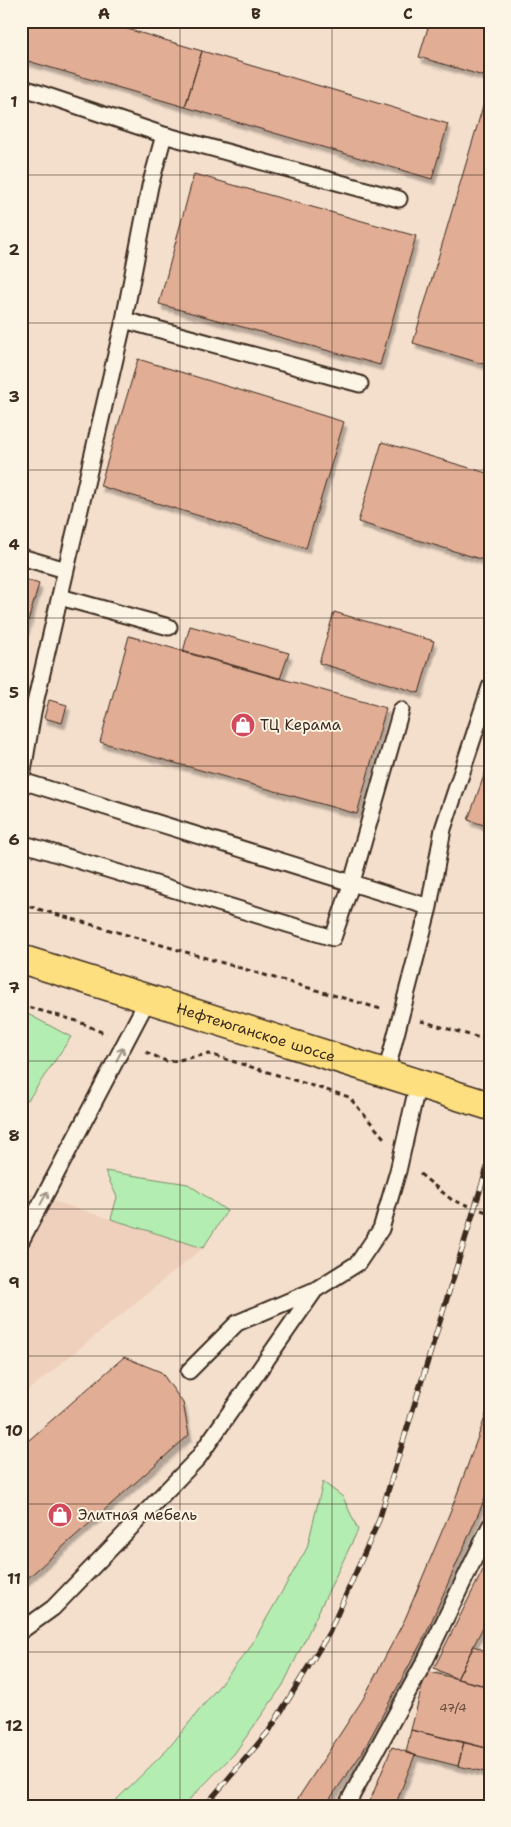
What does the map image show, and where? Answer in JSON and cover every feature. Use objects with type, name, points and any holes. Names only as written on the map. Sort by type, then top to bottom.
[{"type":"main road","name":"Нефтеюганское шоссе","points":[[21,959],[490,1106]]},
{"type":"lane","points":[[21,87],[164,135],[398,200]]},
{"type":"lane","points":[[164,135],[150,186],[124,320],[33,712],[21,782],[430,907]]},
{"type":"lane","points":[[124,320],[360,384]]},
{"type":"lane","points":[[21,557],[66,570]]},
{"type":"lane","points":[[60,597],[170,627]]},
{"type":"lane","points":[[386,1073],[430,907],[443,829],[490,687]]},
{"type":"lane","points":[[21,843],[333,938],[352,882],[401,710]]},
{"type":"lane","points":[[21,1241],[148,999]]},
{"type":"lane","points":[[189,1371],[237,1323],[315,1290],[358,1263],[381,1229],[401,1158],[418,1083]]},
{"type":"lane","points":[[21,1631],[53,1608],[198,1458],[315,1290]]},
{"type":"lane","points":[[346,1806],[426,1659],[490,1526]]},
{"type":"path","points":[[21,904],[490,1041]]},
{"type":"path","points":[[21,1005],[76,1021],[168,1062],[209,1054],[349,1097],[401,1158],[452,1200],[490,1213]]},
{"type":"shaded area","points":[[21,1191],[203,1248],[21,1396]]},
{"type":"green space","points":[[24,1012],[71,1037],[28,1100],[21,1099],[21,1014]]},
{"type":"green space","points":[[105,1171],[188,1184],[227,1211],[203,1248],[111,1219],[117,1197]]},
{"type":"green space","points":[[323,1482],[343,1497],[358,1530],[283,1685],[234,1754],[183,1806],[110,1806],[167,1750],[249,1649],[307,1548]]},
{"type":"building","points":[[21,21],[100,21],[202,51],[185,107],[21,59]]},
{"type":"building","points":[[430,21],[490,21],[490,78],[419,57]]},
{"type":"building","points":[[202,51],[448,124],[432,179],[185,107]]},
{"type":"building","points":[[490,82],[490,108],[483,106]]},
{"type":"building","points":[[483,106],[490,108],[490,366],[413,343]]},
{"type":"building","points":[[194,174],[416,236],[380,365],[159,304]]},
{"type":"building","points":[[138,359],[344,422],[306,548],[100,486]]},
{"type":"building","points":[[382,442],[490,474],[490,562],[358,522]]},
{"type":"building","points":[[21,578],[39,584],[21,645]]},
{"type":"building","points":[[334,612],[434,641],[419,693],[319,663]]},
{"type":"building","points":[[190,626],[289,653],[280,679],[183,652]]},
{"type":"building","name":"ТЦ Керама","points":[[129,636],[386,708],[357,814],[100,742]]},
{"type":"building","points":[[49,700],[67,705],[62,723],[44,718]]},
{"type":"building","points":[[490,759],[490,827],[468,820]]},
{"type":"building","name":"Элитная мебель","points":[[124,1357],[161,1372],[183,1403],[189,1435],[21,1584],[21,1447]]},
{"type":"building","points":[[490,1404],[490,1487],[425,1636],[362,1753],[325,1806],[293,1806],[363,1699],[405,1619],[453,1505]]},
{"type":"building","points":[[490,1556],[490,1613],[457,1679],[434,1668]]},
{"type":"building","points":[[474,1646],[490,1653],[490,1687],[457,1679]]},
{"type":"building","points":[[426,1671],[490,1687],[490,1749],[411,1730]]},
{"type":"building","points":[[411,1730],[464,1742],[458,1766],[406,1753]]},
{"type":"building","points":[[464,1742],[490,1749],[490,1773],[458,1766]]},
{"type":"building","points":[[392,1747],[415,1755],[395,1806],[368,1806]]},
{"type":"railway","points":[[205,1806],[269,1731],[329,1633],[379,1520],[490,1158]]},
{"type":"place","name":"ТЦ Керама","points":[[243,725]]},
{"type":"place","name":"Элитная мебель","points":[[60,1515]]}]
